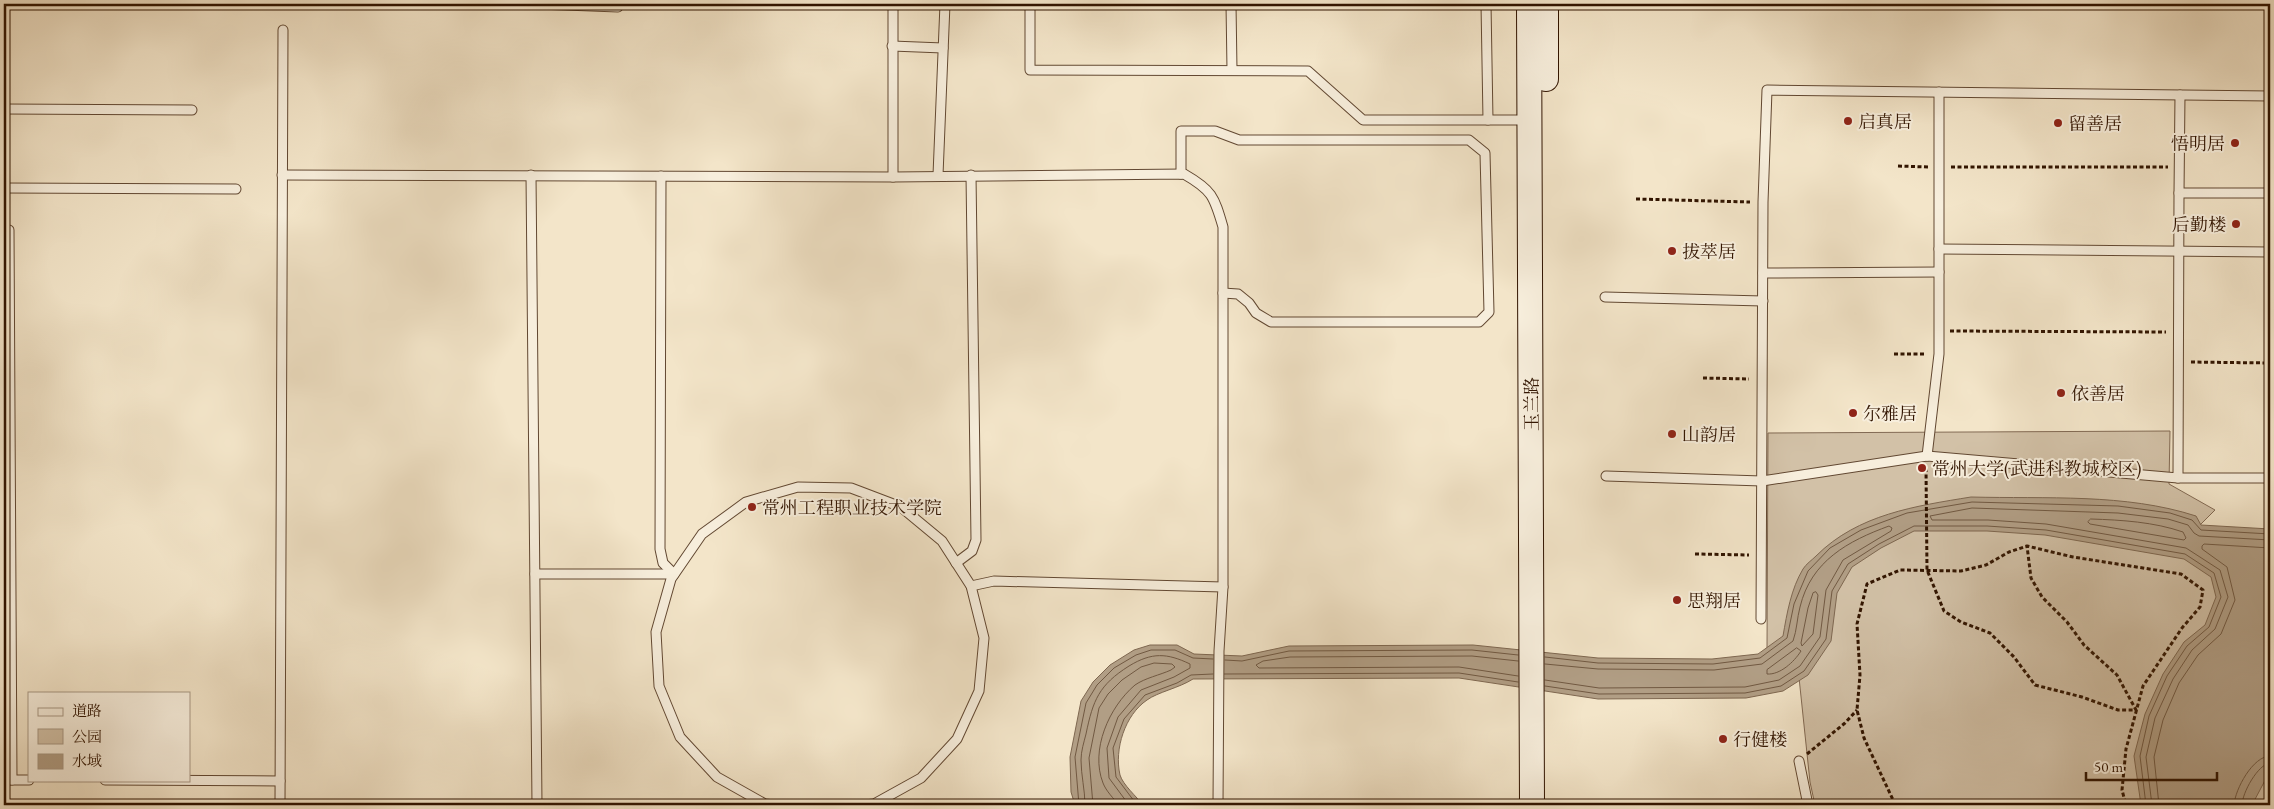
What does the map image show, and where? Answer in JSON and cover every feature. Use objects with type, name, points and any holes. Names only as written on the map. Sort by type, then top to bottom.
[{"type":"street","name":"玉兰路","points":[[1538,7],[1531,120],[1539,644]]},
{"type":"street","name":"玉兰路","points":[[1532,805],[1539,701],[1538,7]]},
{"type":"street","name":"玉兰路","points":[[1539,701],[1546,805]]},
{"type":"lane","points":[[538,4],[618,7]]},
{"type":"lane","points":[[893,4],[893,177]]},
{"type":"lane","points":[[938,176],[945,4]]},
{"type":"lane","points":[[1030,4],[1030,70],[1308,71],[1363,120],[1531,120]]},
{"type":"lane","points":[[1231,4],[1232,70]]},
{"type":"lane","points":[[1486,4],[1488,120]]},
{"type":"lane","points":[[280,805],[283,30]]},
{"type":"lane","points":[[892,46],[943,48]]},
{"type":"lane","points":[[1760,619],[1763,202],[1767,90],[2270,96]]},
{"type":"lane","points":[[1927,456],[1939,354],[1939,92]]},
{"type":"lane","points":[[2178,478],[2180,95]]},
{"type":"lane","points":[[4,109],[192,110]]},
{"type":"lane","points":[[1181,174],[1181,131],[1215,131],[1239,140],[1469,140],[1485,153],[1489,312],[1479,322],[1271,322],[1256,314],[1249,303],[1238,294],[1222,293]]},
{"type":"lane","points":[[282,175],[893,177],[1181,174],[1204,186],[1216,202],[1222,227],[1223,587],[1218,682],[1218,805]]},
{"type":"lane","points":[[531,176],[537,805]]},
{"type":"lane","points":[[661,176],[660,549],[663,563],[674,574]]},
{"type":"lane","points":[[956,563],[972,551],[976,540],[971,176]]},
{"type":"lane","points":[[4,188],[236,189]]},
{"type":"lane","points":[[2179,193],[2270,193]]},
{"type":"lane","points":[[9,230],[8,780],[28,780]]},
{"type":"lane","points":[[1939,250],[2270,252]]},
{"type":"lane","points":[[1763,273],[1939,272]]},
{"type":"lane","points":[[1605,298],[1763,301]]},
{"type":"lane","points":[[1606,476],[1762,481],[1927,456],[2178,478],[2270,478]]},
{"type":"lane","points":[[774,805],[765,804],[717,777],[680,737],[659,686],[656,632],[671,579],[702,534],[746,502],[798,487],[851,488],[901,507],[942,541],[971,586],[984,638],[979,690],[957,739],[920,778],[874,804],[865,805]]},
{"type":"lane","points":[[535,574],[674,574]]},
{"type":"lane","points":[[971,586],[994,581],[1223,587]]},
{"type":"lane","points":[[1799,761],[1808,805]]},
{"type":"lane","points":[[190,780],[280,781]]},
{"type":"path","points":[[1898,166],[2180,167]]},
{"type":"path","points":[[1636,199],[1763,202]]},
{"type":"path","points":[[1939,331],[2178,332]]},
{"type":"path","points":[[1894,354],[1939,354]]},
{"type":"path","points":[[2202,363],[2270,363]]},
{"type":"path","points":[[1702,378],[1762,379]]},
{"type":"path","points":[[1925,480],[1927,570],[1944,611],[1961,622],[1990,633],[2014,657],[2035,685],[2082,697],[2118,710],[2136,710]]},
{"type":"path","points":[[2027,546],[2031,578],[2042,597],[2067,622],[2084,644],[2117,675],[2136,710]]},
{"type":"path","points":[[1958,805],[1894,804],[1864,738],[1857,710],[1860,674],[1857,624],[1867,584],[1900,570],[1961,571],[1986,565],[2009,552],[2027,546],[2073,557],[2180,574],[2203,590],[2200,607],[2182,628],[2144,686],[2126,749],[2122,790],[2126,805]]},
{"type":"path","points":[[1695,554],[1761,555]]},
{"type":"path","points":[[1799,761],[1821,741],[1845,724],[1857,710]]},
{"type":"green space","points":[[2170,431],[2169,484],[2215,510],[2188,537],[2270,549],[2270,805],[1815,805],[1810,782],[1796,649],[1767,649],[1768,433]]},
{"type":"water","points":[[1971,497],[2113,500],[2169,509],[2196,516],[2201,525],[2270,529],[2270,771],[2252,805],[2141,805],[2134,756],[2145,714],[2163,674],[2184,642],[2205,625],[2216,597],[2211,577],[2184,559],[2045,535],[1987,531],[1914,531],[1881,548],[1852,567],[1837,593],[1831,641],[1808,675],[1783,691],[1746,698],[1598,699],[1459,678],[1193,679],[1147,700],[1139,706],[1127,723],[1123,733],[1119,754],[1120,775],[1127,787],[1143,805],[1075,805],[1071,792],[1070,757],[1081,701],[1093,682],[1110,665],[1134,650],[1150,645],[1177,645],[1194,654],[1242,656],[1289,646],[1473,645],[1598,658],[1712,659],[1758,654],[1783,636],[1790,601],[1803,569],[1832,542],[1850,530],[1889,514],[1929,504]]},
{"type":"place","name":"启真居","points":[[1848,121]]},
{"type":"place","name":"留善居","points":[[2058,123]]},
{"type":"place","name":"悟明居","points":[[2235,143]]},
{"type":"place","name":"后勤楼","points":[[2236,224]]},
{"type":"place","name":"拔萃居","points":[[1672,251]]},
{"type":"place","name":"依善居","points":[[2061,393]]},
{"type":"place","name":"尔雅居","points":[[1853,413]]},
{"type":"place","name":"山韵居","points":[[1672,434]]},
{"type":"place","name":"常州大学(武进科教城校区)","points":[[1922,468]]},
{"type":"place","name":"常州工程职业技术学院","points":[[752,507]]},
{"type":"place","name":"思翔居","points":[[1677,600]]},
{"type":"place","name":"行健楼","points":[[1723,739]]}]
